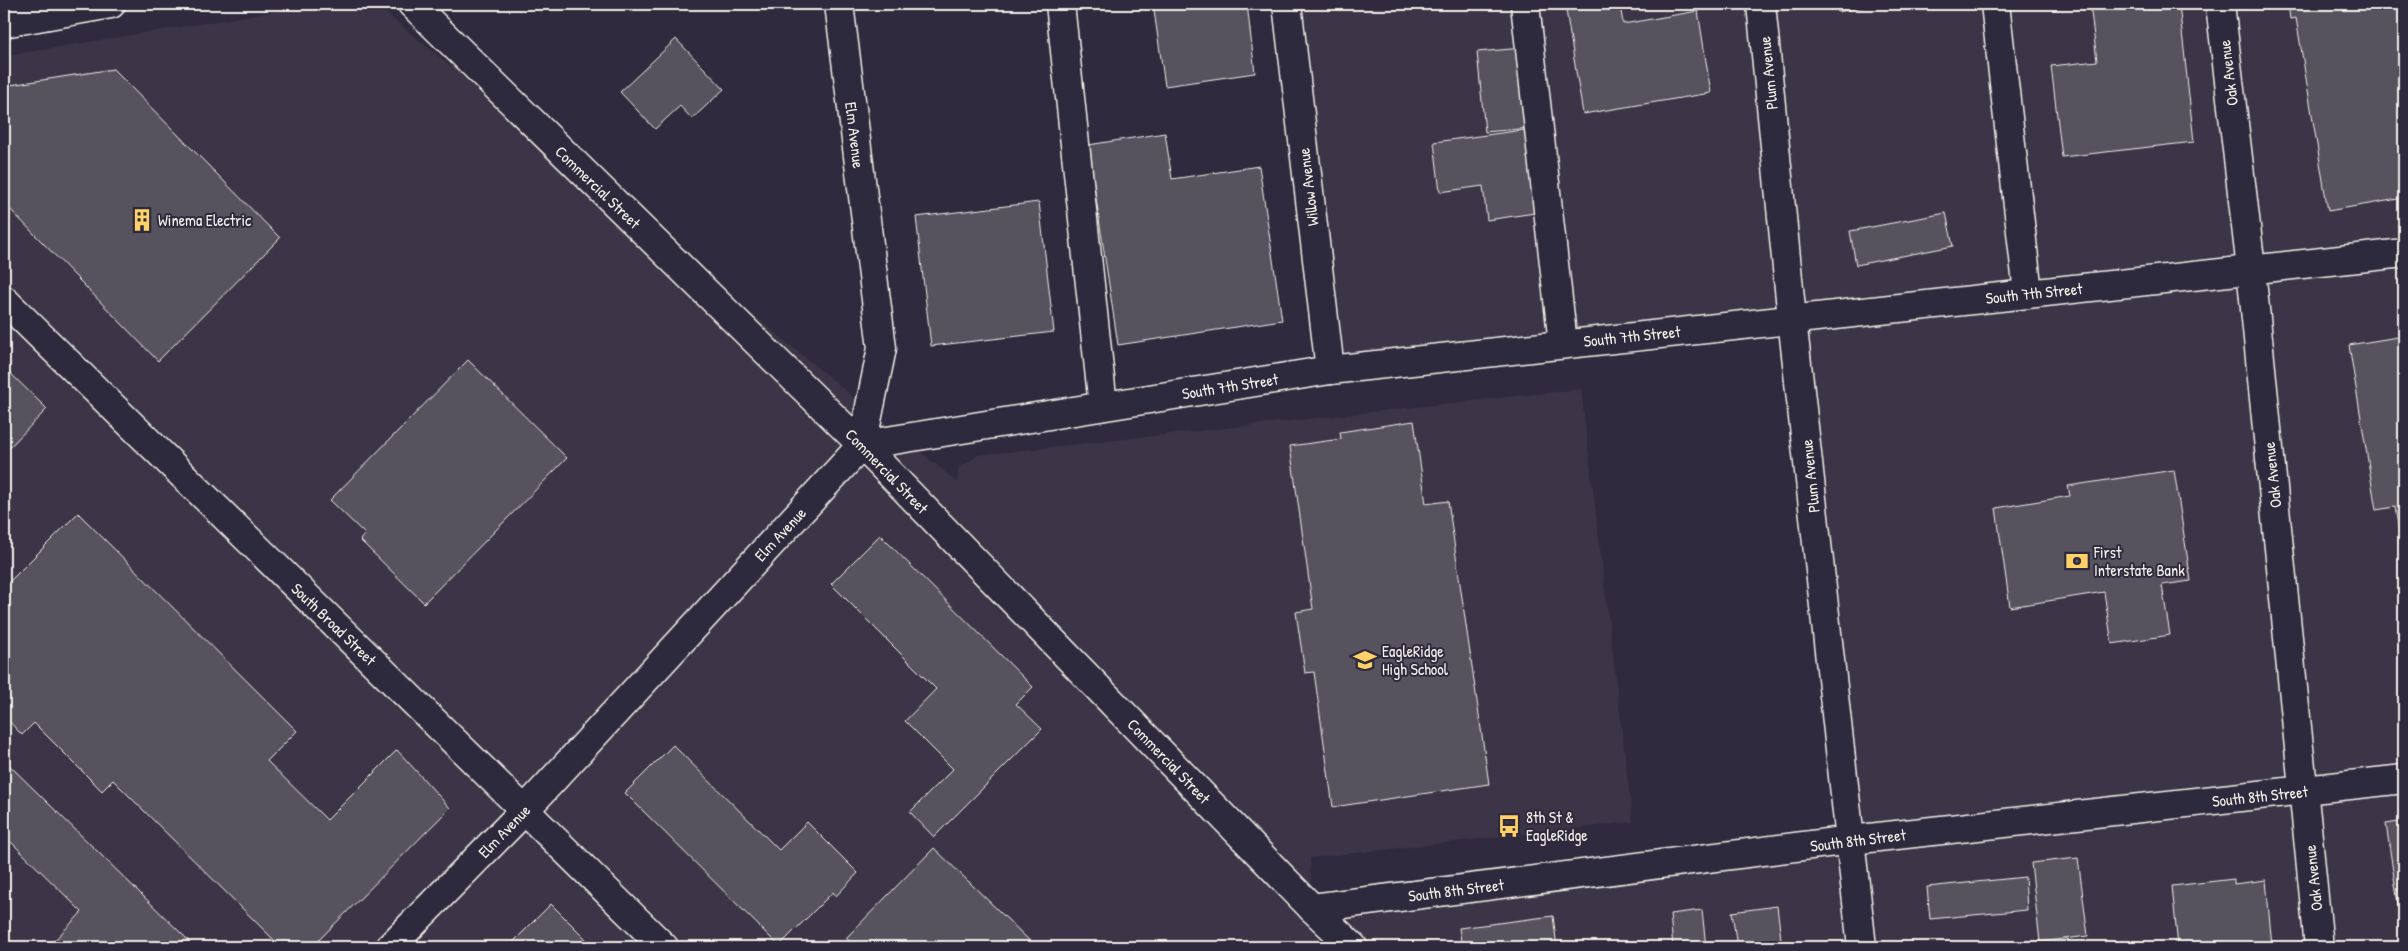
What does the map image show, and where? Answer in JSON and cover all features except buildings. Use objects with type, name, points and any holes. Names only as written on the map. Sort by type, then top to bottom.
[{"type":"street","points":[[6,22],[32,4]]},
{"type":"street","points":[[6,22],[110,4]]},
{"type":"street","name":"Commercial Street","points":[[412,4],[862,445],[1312,908],[1353,947]]},
{"type":"street","name":"Elm Avenue","points":[[390,947],[524,810],[862,445],[882,348],[838,4]]},
{"type":"street","points":[[1060,4],[1103,406]]},
{"type":"street","name":"Willow Avenue","points":[[1287,4],[1330,370]]},
{"type":"street","points":[[1525,4],[1563,344]]},
{"type":"street","name":"Plum Avenue","points":[[1761,4],[1792,319],[1862,947]]},
{"type":"street","points":[[1995,4],[2028,294]]},
{"type":"street","name":"Oak Avenue","points":[[2220,4],[2251,269],[2305,791],[2319,947]]},
{"type":"street","name":"South 7th Street","points":[[862,445],[1330,370],[2404,253]]},
{"type":"street","name":"South Broad Street","points":[[4,300],[664,947]]},
{"type":"street","name":"South 8th Street","points":[[1312,908],[1851,840],[2404,779]]},
{"type":"shaded area","points":[[319,4],[375,4],[957,482],[958,469],[978,455],[1581,389],[1633,822],[1310,858],[1312,908],[1851,840],[1792,319],[1330,370],[1290,4],[2404,4],[2404,947],[4,947],[4,56]]},
{"type":"place","name":"Winema Electric","points":[[142,220]]},
{"type":"place","name":"First Interstate Bank","points":[[2077,561]]},
{"type":"place","name":"EagleRidge High School","points":[[1365,660]]},
{"type":"place","name":"8th St & EagleRidge","points":[[1509,826]]}]
